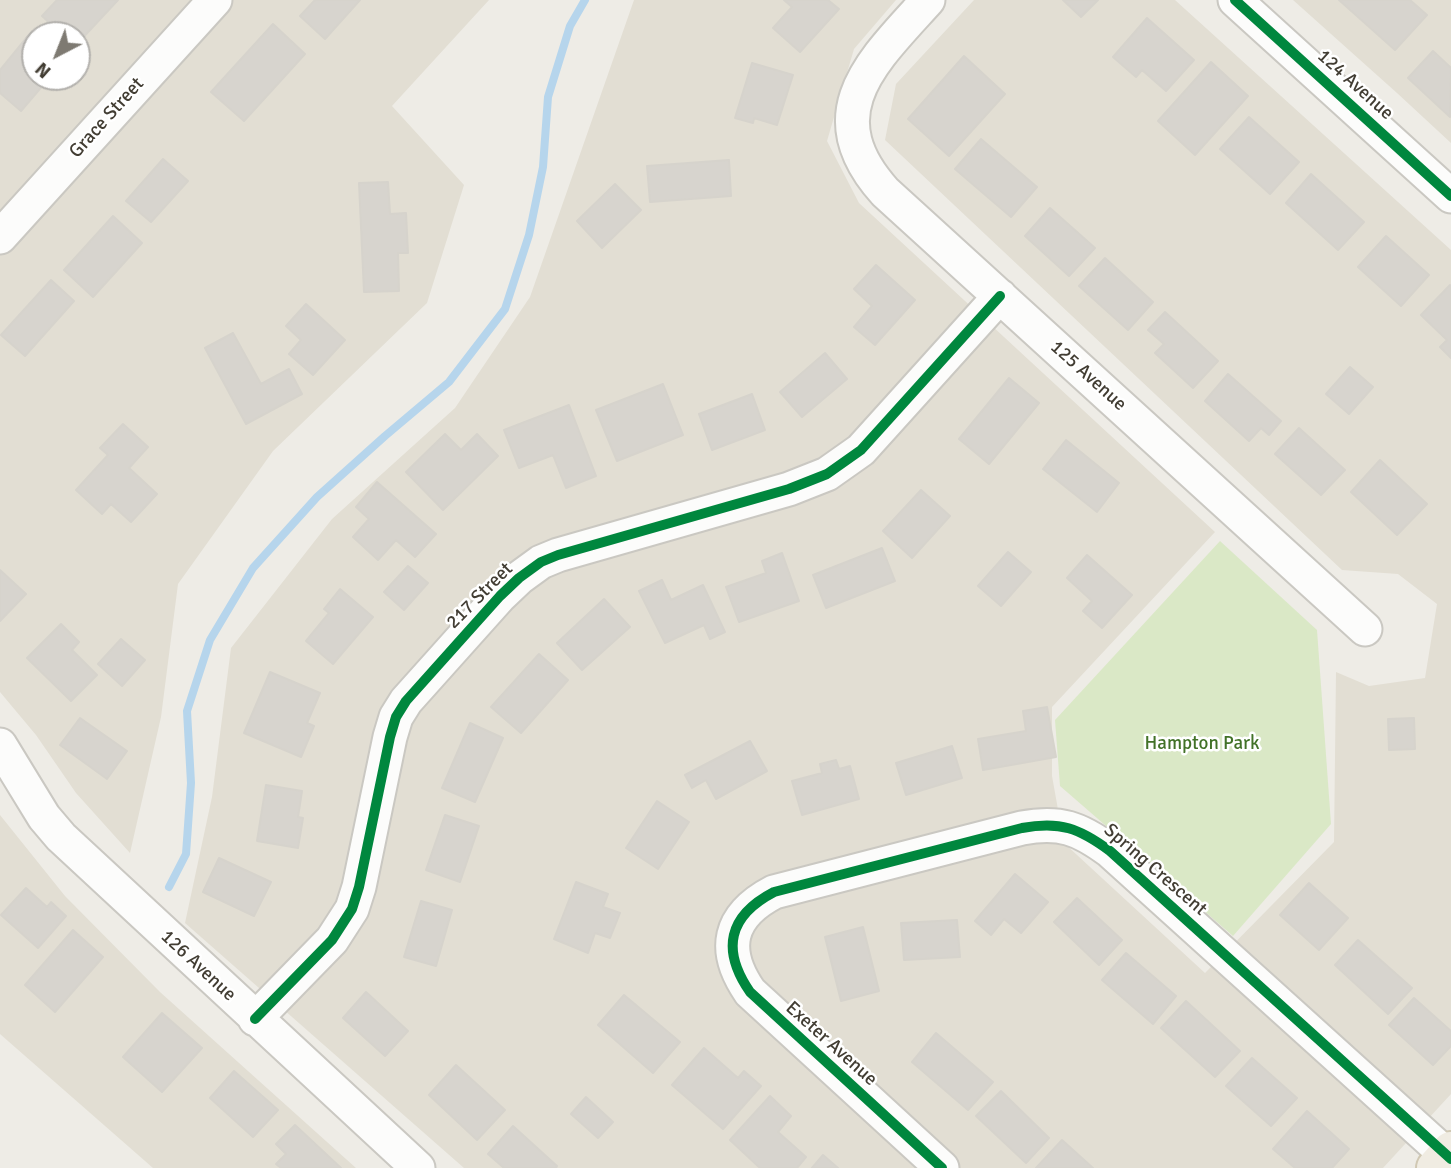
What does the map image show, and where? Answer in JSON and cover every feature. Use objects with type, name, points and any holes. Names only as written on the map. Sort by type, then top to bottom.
[{"type":"street","name":"Grace Street","points":[[0,237],[215,0]]},
{"type":"street","name":"125 Avenue","points":[[928,0],[871,64],[861,83],[852,119],[852,134],[860,160],[870,175],[885,192],[1365,629]]},
{"type":"street","name":"124 Avenue","points":[[1235,0],[1451,195]]},
{"type":"street","name":"217 Street","points":[[256,1018],[343,925],[359,887],[396,717],[422,682],[500,596],[541,562],[558,555],[789,489],[841,466],[861,450],[1000,296]]},
{"type":"street","name":"126 Avenue","points":[[0,745],[44,817],[61,837],[418,1168]]},
{"type":"street","name":"Spring Crescent","points":[[737,927],[750,906],[774,892],[1022,828],[1052,824],[1068,827],[1096,840],[1110,851],[1446,1158]]},
{"type":"street","name":"Exeter Avenue","points":[[737,927],[732,952],[739,975],[750,992],[942,1168]]},
{"type":"shaded area","points":[[0,0],[489,0],[392,106],[464,185],[427,303],[273,451],[178,584],[161,717],[130,853],[76,793],[36,735],[0,692]]},
{"type":"shaded area","points":[[634,0],[896,0],[854,49],[827,141],[859,203],[1215,532],[1052,707],[1052,776],[1064,843],[1205,973],[1334,842],[1336,672],[1369,686],[1425,678],[1437,604],[1398,574],[1342,570],[885,140],[896,84],[974,0],[1175,0],[1451,250],[1451,1094],[1383,1168],[464,1168],[185,923],[212,797],[231,648],[332,519],[455,408],[530,297]]},
{"type":"shaded area","points":[[1293,0],[1451,0],[1451,143],[1397,93]]},
{"type":"shaded area","points":[[0,815],[65,896],[160,992],[356,1168],[153,1168],[0,1034]]},
{"type":"green space","name":"Hampton Park","points":[[1220,541],[1317,630],[1331,824],[1233,936],[1060,786],[1055,720]]},
{"type":"building","points":[[57,0],[118,0],[91,29],[91,21],[48,21],[42,16]]},
{"type":"building","points":[[315,0],[360,0],[325,39],[300,16]]},
{"type":"building","points":[[784,0],[828,0],[839,9],[800,52],[773,28],[792,7]]},
{"type":"building","points":[[1063,0],[1098,0],[1081,17]]},
{"type":"building","points":[[1339,0],[1410,0],[1427,15],[1395,50]]},
{"type":"building","points":[[1147,18],[1194,60],[1166,91],[1142,70],[1136,77],[1113,57]]},
{"type":"building","points":[[273,24],[305,54],[244,121],[211,92]]},
{"type":"building","points":[[21,44],[21,91],[38,91],[21,111],[0,93],[0,70]]},
{"type":"building","points":[[1433,51],[1451,68],[1450,117],[1408,78]]},
{"type":"building","points":[[964,56],[1005,94],[949,156],[908,119]]},
{"type":"building","points":[[1211,62],[1248,96],[1195,155],[1158,121]]},
{"type":"building","points":[[752,63],[793,75],[777,125],[754,118],[753,123],[735,118]]},
{"type":"building","points":[[1249,117],[1299,162],[1270,194],[1220,149]]},
{"type":"building","points":[[981,139],[1037,187],[1011,217],[955,169]]},
{"type":"building","points":[[163,159],[188,181],[151,222],[126,201]]},
{"type":"building","points":[[729,160],[731,196],[650,202],[647,166]]},
{"type":"building","points":[[1311,174],[1364,222],[1338,250],[1286,203]]},
{"type":"building","points":[[388,182],[390,214],[406,213],[408,253],[398,253],[399,291],[364,292],[359,183]]},
{"type":"building","points":[[615,184],[641,210],[602,248],[577,221]]},
{"type":"building","points":[[1050,208],[1095,248],[1069,276],[1025,236]]},
{"type":"building","points":[[113,216],[142,243],[93,297],[64,270]]},
{"type":"building","points":[[1386,236],[1429,275],[1401,306],[1358,267]]},
{"type":"building","points":[[1105,258],[1153,302],[1128,330],[1079,286]]},
{"type":"building","points":[[876,265],[915,300],[875,345],[854,327],[872,306],[854,289]]},
{"type":"building","points":[[51,280],[74,301],[25,356],[1,335]]},
{"type":"building","points":[[1450,285],[1451,358],[1440,347],[1447,340],[1421,315]]},
{"type":"building","points":[[306,304],[345,340],[313,375],[289,354],[301,340],[286,326]]},
{"type":"building","points":[[1165,312],[1218,361],[1193,388],[1155,353],[1164,344],[1148,330]]},
{"type":"building","points":[[233,333],[261,384],[289,369],[302,394],[246,424],[205,348]]},
{"type":"building","points":[[825,353],[847,379],[802,417],[780,392]]},
{"type":"building","points":[[1350,367],[1373,387],[1349,414],[1326,394]]},
{"type":"building","points":[[1228,374],[1281,421],[1269,435],[1261,428],[1249,441],[1205,401]]},
{"type":"building","points":[[1009,378],[1039,403],[989,464],[959,439]]},
{"type":"building","points":[[663,384],[683,435],[617,461],[596,410]]},
{"type":"building","points":[[752,394],[765,430],[712,450],[699,414]]},
{"type":"building","points":[[569,405],[596,476],[566,488],[553,455],[519,468],[504,430]]},
{"type":"building","points":[[123,424],[148,447],[129,468],[157,494],[131,522],[111,504],[102,514],[76,490],[108,455],[100,448]]},
{"type":"building","points":[[1299,428],[1345,470],[1321,495],[1275,454]]},
{"type":"building","points":[[445,434],[461,450],[477,434],[498,456],[443,510],[406,472]]},
{"type":"building","points":[[1066,440],[1119,483],[1097,512],[1043,469]]},
{"type":"building","points":[[1380,460],[1427,504],[1397,535],[1351,492]]},
{"type":"building","points":[[377,482],[436,534],[415,557],[396,540],[378,560],[353,537],[369,519],[356,507]]},
{"type":"building","points":[[921,490],[950,516],[912,558],[883,531]]},
{"type":"building","points":[[882,548],[895,581],[826,608],[813,575]]},
{"type":"building","points":[[1008,552],[1031,572],[1001,606],[978,586]]},
{"type":"building","points":[[782,553],[799,601],[739,622],[726,587],[766,573],[762,561]]},
{"type":"building","points":[[1087,555],[1132,595],[1102,628],[1083,611],[1092,601],[1067,578]]},
{"type":"building","points":[[408,566],[428,583],[404,610],[384,592]]},
{"type":"building","points":[[0,570],[26,594],[0,621]]},
{"type":"building","points":[[662,580],[671,600],[703,585],[725,632],[710,639],[704,625],[665,643],[639,591]]},
{"type":"building","points":[[340,589],[373,617],[333,664],[306,641],[329,613],[324,609]]},
{"type":"building","points":[[604,599],[630,627],[582,670],[557,643]]},
{"type":"building","points":[[61,624],[79,642],[72,650],[97,675],[71,701],[27,658]]},
{"type":"building","points":[[121,639],[145,660],[122,686],[98,664]]},
{"type":"building","points":[[539,654],[568,680],[521,733],[491,707]]},
{"type":"building","points":[[270,672],[320,693],[307,723],[314,726],[301,757],[244,733]]},
{"type":"building","points":[[1047,707],[1056,757],[983,770],[978,739],[1026,731],[1023,711]]},
{"type":"building","points":[[80,718],[127,751],[107,779],[60,745]]},
{"type":"building","points":[[1414,718],[1415,749],[1389,750],[1388,719]]},
{"type":"building","points":[[470,723],[503,738],[475,802],[442,788]]},
{"type":"building","points":[[750,741],[767,771],[716,799],[706,780],[692,788],[685,775]]},
{"type":"building","points":[[952,746],[962,778],[906,795],[896,763]]},
{"type":"building","points":[[836,760],[839,769],[850,766],[859,799],[802,815],[792,781],[822,773],[820,764]]},
{"type":"building","points":[[266,785],[302,791],[298,817],[303,818],[298,848],[257,841]]},
{"type":"building","points":[[657,801],[689,822],[658,869],[626,848]]},
{"type":"building","points":[[445,815],[479,826],[460,882],[426,870]]},
{"type":"building","points":[[219,858],[271,882],[254,916],[203,892]]},
{"type":"building","points":[[1015,874],[1048,902],[1021,933],[1004,919],[991,935],[975,921]]},
{"type":"building","points":[[576,882],[608,894],[603,907],[620,913],[610,938],[595,933],[588,953],[554,939]]},
{"type":"building","points":[[1309,883],[1348,918],[1319,950],[1280,915]]},
{"type":"building","points":[[26,888],[47,907],[51,902],[66,916],[38,948],[1,915]]},
{"type":"building","points":[[1077,898],[1122,940],[1099,965],[1054,922]]},
{"type":"building","points":[[421,901],[452,910],[436,966],[404,957]]},
{"type":"building","points":[[957,920],[960,957],[904,960],[901,923]]},
{"type":"building","points":[[863,927],[879,991],[841,1001],[825,937]]},
{"type":"building","points":[[73,930],[103,957],[55,1012],[25,985]]},
{"type":"building","points":[[1358,940],[1412,988],[1388,1014],[1335,965]]},
{"type":"building","points":[[1126,953],[1176,996],[1153,1024],[1102,980]]},
{"type":"building","points":[[366,992],[408,1031],[385,1056],[343,1018]]},
{"type":"building","points":[[624,995],[680,1042],[653,1073],[598,1025]]},
{"type":"building","points":[[1414,998],[1451,1031],[1451,1046],[1433,1065],[1389,1025]]},
{"type":"building","points":[[1186,1001],[1240,1051],[1215,1077],[1161,1028]]},
{"type":"building","points":[[162,1013],[202,1048],[162,1092],[123,1057]]},
{"type":"building","points":[[936,1033],[993,1082],[968,1110],[912,1062]]},
{"type":"building","points":[[704,1048],[738,1078],[744,1071],[761,1086],[723,1129],[672,1085]]},
{"type":"building","points":[[1252,1058],[1297,1098],[1271,1126],[1226,1086]]},
{"type":"building","points":[[456,1065],[505,1110],[477,1140],[429,1095]]},
{"type":"building","points":[[234,1071],[278,1110],[253,1137],[210,1098]]},
{"type":"building","points":[[1001,1091],[1049,1138],[1026,1163],[976,1116]]},
{"type":"building","points":[[770,1096],[791,1116],[778,1132],[806,1157],[797,1168],[760,1168],[730,1140]]},
{"type":"building","points":[[586,1097],[613,1122],[598,1138],[571,1114]]},
{"type":"building","points":[[1307,1111],[1349,1149],[1332,1168],[1295,1168],[1273,1149]]},
{"type":"building","points":[[295,1125],[341,1168],[281,1168],[276,1164],[286,1154],[276,1144]]},
{"type":"building","points":[[513,1126],[557,1166],[556,1168],[504,1168],[488,1154]]},
{"type":"building","points":[[1062,1140],[1093,1168],[1036,1168]]},
{"type":"building","points":[[823,1155],[838,1168],[812,1168]]},
{"type":"waterway","points":[[169,887],[186,854],[191,783],[187,711],[210,640],[253,568],[317,497],[449,382],[505,309],[529,235],[543,167],[548,97],[570,26],[585,0]]},
{"type":"cycle path","points":[[1235,0],[1451,196]]},
{"type":"cycle path","points":[[255,1019],[332,940],[352,909],[396,717],[406,701],[500,596],[541,562],[558,555],[789,489],[827,474],[861,450],[1000,296]]},
{"type":"cycle path","points":[[942,1168],[750,992],[735,962],[734,935],[747,912],[774,892],[1022,828],[1047,825],[1079,832],[1110,851],[1451,1159]]}]
